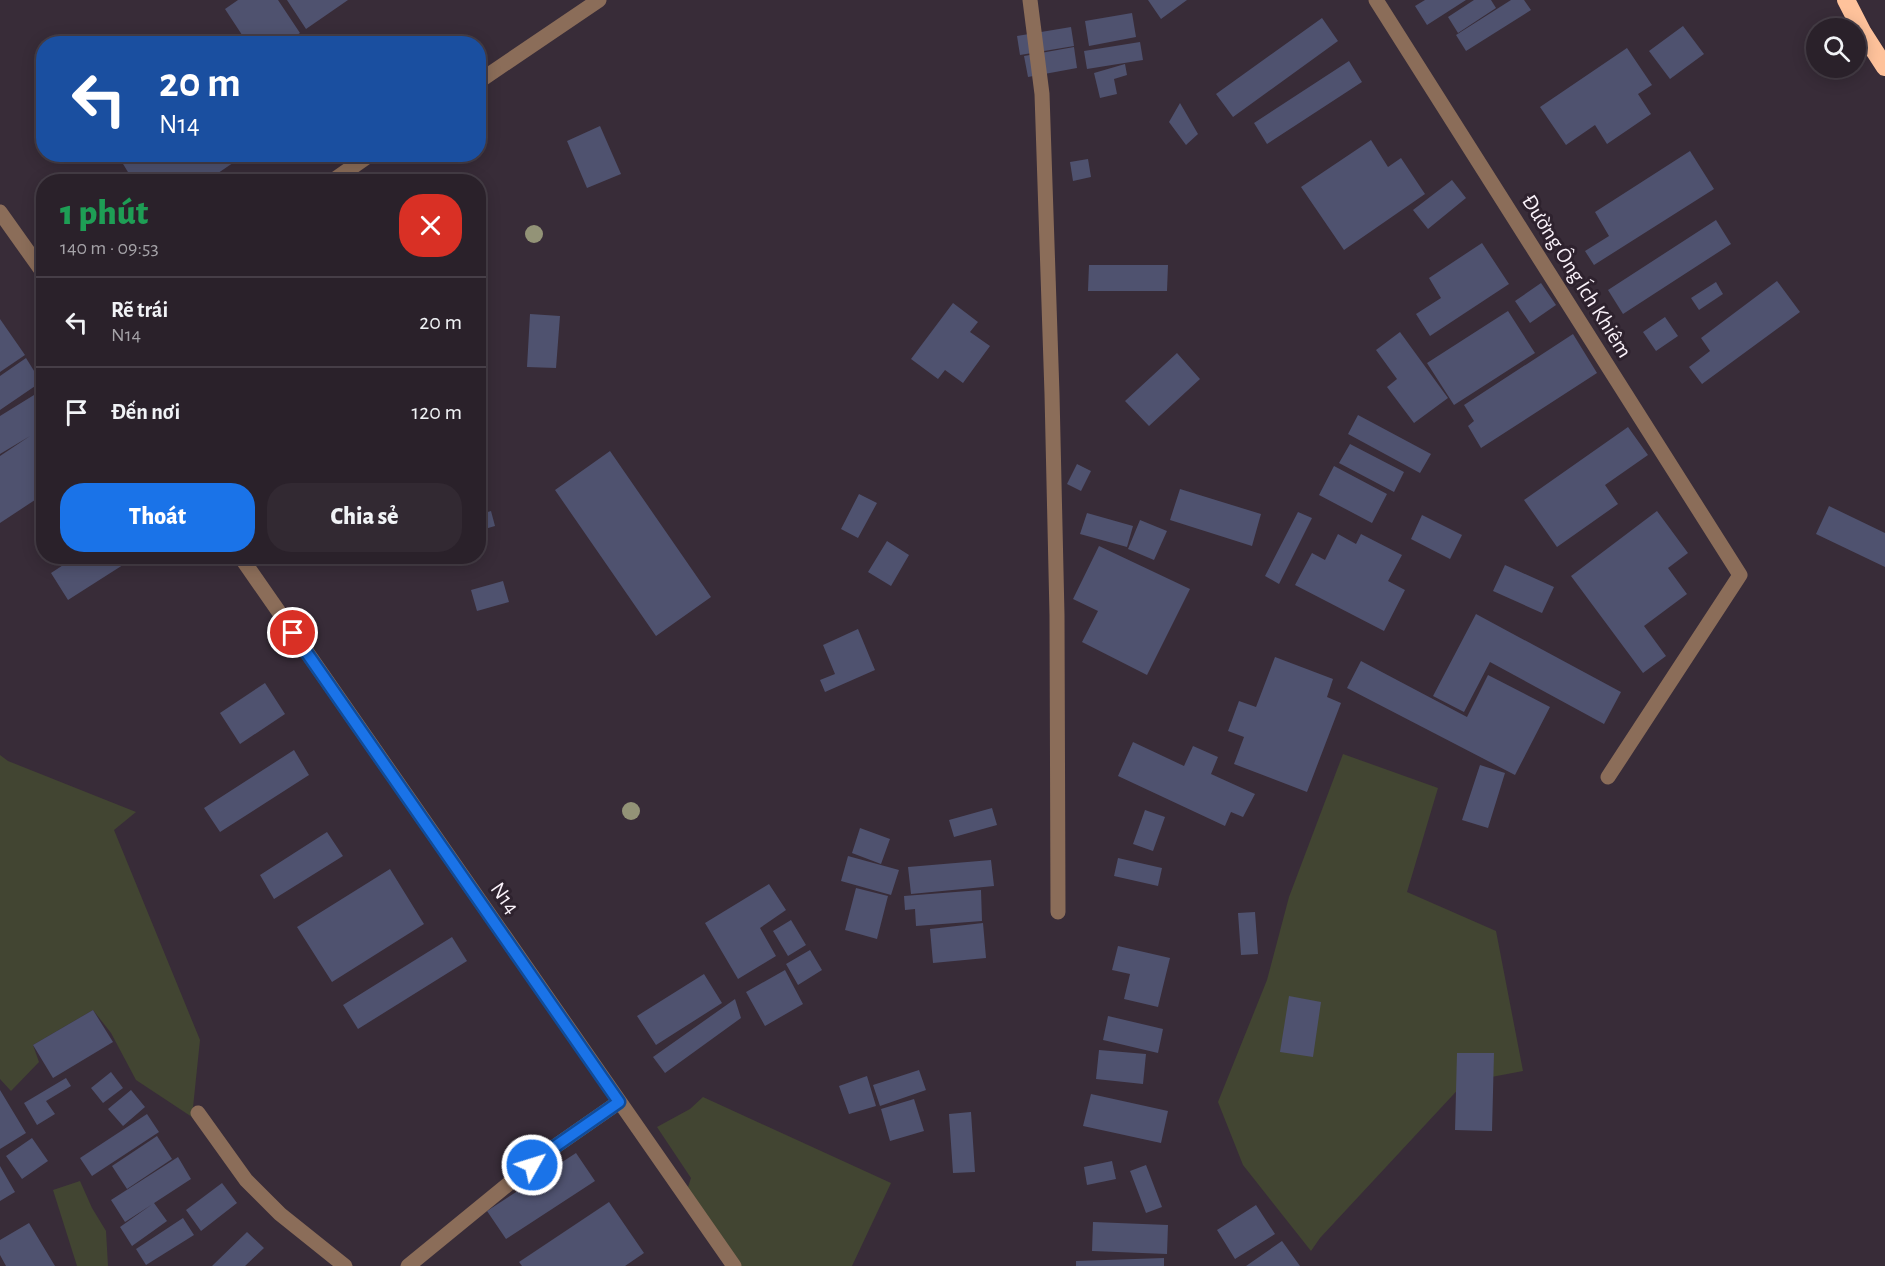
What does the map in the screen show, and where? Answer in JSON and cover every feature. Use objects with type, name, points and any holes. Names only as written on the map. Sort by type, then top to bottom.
[{"type":"highway","points":[[1846,0],[1863,33],[1885,67]]},
{"type":"street","points":[[486,77],[600,0]]},
{"type":"street","points":[[1030,0],[1042,94],[1052,383],[1057,615],[1058,912]]},
{"type":"street","name":"Đường Ông Ích Khiêm","points":[[1376,0],[1740,576],[1608,777]]},
{"type":"street","points":[[342,174],[360,162]]},
{"type":"street","points":[[0,212],[36,263]]},
{"type":"street","name":"N14","points":[[246,564],[734,1266]]},
{"type":"street","points":[[408,1266],[550,1150],[619,1102]]},
{"type":"street","points":[[198,1113],[246,1180],[280,1214],[345,1266]]},
{"type":"green space","points":[[1343,754],[1438,788],[1407,892],[1496,931],[1523,1071],[1465,1082],[1320,1238],[1311,1251],[1243,1165],[1218,1102],[1267,980],[1289,897]]},
{"type":"green space","points":[[0,755],[8,761],[136,812],[114,830],[200,1040],[192,1117],[136,1080],[111,1033],[93,1010],[33,1045],[39,1062],[11,1091],[0,1079]]},
{"type":"green space","points":[[703,1097],[891,1183],[852,1266],[733,1266],[685,1196],[691,1178],[657,1127],[690,1109]]},
{"type":"green space","points":[[80,1181],[92,1208],[106,1231],[108,1266],[77,1266],[53,1190]]},
{"type":"building","points":[[238,0],[278,0],[300,33],[296,36],[243,36],[225,9]]},
{"type":"building","points":[[287,0],[348,0],[306,29]]},
{"type":"building","points":[[1148,0],[1187,0],[1161,19]]},
{"type":"building","points":[[1425,0],[1466,0],[1427,25],[1415,6]]},
{"type":"building","points":[[1474,0],[1491,0],[1496,8],[1458,33],[1448,17]]},
{"type":"building","points":[[1511,0],[1524,0],[1531,10],[1466,51],[1456,35]]},
{"type":"building","points":[[1132,13],[1136,37],[1089,46],[1085,21]]},
{"type":"building","points":[[1322,18],[1338,41],[1233,117],[1216,94]]},
{"type":"building","points":[[1683,26],[1704,54],[1670,79],[1649,51]]},
{"type":"building","points":[[1071,27],[1074,46],[1020,55],[1017,36]]},
{"type":"building","points":[[1140,42],[1143,60],[1087,69],[1084,51]]},
{"type":"building","points":[[1074,47],[1077,68],[1028,77],[1024,56]]},
{"type":"building","points":[[1627,48],[1652,85],[1638,94],[1651,114],[1607,144],[1595,125],[1566,145],[1540,107]]},
{"type":"building","points":[[1349,61],[1362,82],[1267,144],[1254,123]]},
{"type":"building","points":[[1125,64],[1127,75],[1114,79],[1117,94],[1100,98],[1094,73]]},
{"type":"building","points":[[1180,103],[1198,134],[1186,145],[1169,122]]},
{"type":"building","points":[[600,126],[621,174],[587,188],[567,141]]},
{"type":"building","points":[[1371,140],[1388,167],[1401,158],[1425,194],[1344,250],[1301,187]]},
{"type":"building","points":[[1690,151],[1714,189],[1594,265],[1585,251],[1609,236],[1595,212]]},
{"type":"building","points":[[1088,159],[1091,177],[1073,181],[1070,162]]},
{"type":"building","points":[[122,162],[234,162],[217,174],[129,174]]},
{"type":"building","points":[[1452,180],[1466,198],[1428,229],[1413,210]]},
{"type":"building","points":[[1716,220],[1731,244],[1623,314],[1608,290]]},
{"type":"building","points":[[1482,243],[1509,284],[1430,336],[1416,314],[1441,298],[1429,278]]},
{"type":"building","points":[[1089,265],[1168,265],[1167,291],[1088,291]]},
{"type":"building","points":[[1777,281],[1800,312],[1702,384],[1689,367],[1710,351],[1701,338]]},
{"type":"building","points":[[1716,282],[1723,294],[1699,310],[1691,298]]},
{"type":"building","points":[[1541,283],[1556,305],[1530,323],[1515,301]]},
{"type":"building","points":[[953,303],[978,322],[970,332],[990,346],[963,383],[945,370],[938,379],[911,359]]},
{"type":"building","points":[[1508,311],[1535,353],[1454,405],[1427,363]]},
{"type":"building","points":[[530,314],[560,316],[556,368],[527,367]]},
{"type":"building","points":[[1665,317],[1678,336],[1656,351],[1643,332]]},
{"type":"building","points":[[0,319],[25,355],[0,372]]},
{"type":"building","points":[[1400,332],[1448,398],[1414,423],[1387,387],[1397,379],[1376,350]]},
{"type":"building","points":[[1573,334],[1597,373],[1481,448],[1468,426],[1474,421],[1464,405]]},
{"type":"building","points":[[1177,353],[1200,379],[1149,426],[1125,401]]},
{"type":"building","points":[[26,358],[36,374],[36,385],[0,410],[0,376]]},
{"type":"building","points":[[34,395],[36,398],[36,499],[0,523],[0,456],[30,436],[0,454],[0,416]]},
{"type":"building","points":[[1358,415],[1431,454],[1420,473],[1348,434]]},
{"type":"building","points":[[1628,427],[1648,455],[1605,485],[1618,504],[1557,547],[1524,500]]},
{"type":"building","points":[[1350,444],[1404,472],[1394,492],[1339,463]]},
{"type":"building","points":[[610,451],[711,597],[656,636],[555,490]]},
{"type":"building","points":[[1077,464],[1091,471],[1081,491],[1067,484]]},
{"type":"building","points":[[1334,466],[1387,494],[1372,523],[1319,495]]},
{"type":"building","points":[[1180,489],[1261,514],[1252,546],[1170,520]]},
{"type":"building","points":[[859,494],[877,503],[858,538],[841,529]]},
{"type":"building","points":[[1829,506],[1885,533],[1885,567],[1816,534]]},
{"type":"building","points":[[491,511],[495,526],[486,529],[486,513]]},
{"type":"building","points":[[1657,511],[1688,553],[1668,568],[1687,594],[1644,626],[1666,656],[1643,673],[1571,576]]},
{"type":"building","points":[[1298,512],[1312,518],[1279,584],[1265,576]]},
{"type":"building","points":[[1087,513],[1133,526],[1127,547],[1080,534]]},
{"type":"building","points":[[1422,515],[1462,535],[1450,559],[1411,539]]},
{"type":"building","points":[[1140,520],[1167,531],[1154,560],[1128,549]]},
{"type":"building","points":[[1338,534],[1356,544],[1361,534],[1402,555],[1388,581],[1405,590],[1384,631],[1295,585],[1312,553],[1325,560]]},
{"type":"building","points":[[887,541],[909,555],[891,586],[868,572]]},
{"type":"building","points":[[1099,546],[1190,589],[1147,675],[1082,642],[1098,611],[1073,599]]},
{"type":"building","points":[[65,564],[124,564],[68,600],[51,573]]},
{"type":"building","points":[[1505,565],[1554,587],[1542,613],[1493,591]]},
{"type":"building","points":[[503,581],[509,602],[477,611],[471,590]]},
{"type":"building","points":[[1476,614],[1621,692],[1604,724],[1490,662],[1464,712],[1433,696]]},
{"type":"building","points":[[858,629],[875,670],[825,692],[820,680],[835,674],[823,645]]},
{"type":"building","points":[[1275,657],[1333,679],[1327,697],[1341,703],[1307,792],[1234,764],[1244,737],[1228,731],[1239,701],[1256,707]]},
{"type":"building","points":[[1361,661],[1467,717],[1488,675],[1550,707],[1515,775],[1347,688]]},
{"type":"building","points":[[265,683],[285,714],[240,744],[220,713]]},
{"type":"building","points":[[1133,742],[1184,766],[1193,746],[1218,757],[1211,774],[1255,794],[1243,817],[1231,812],[1225,826],[1118,776]]},
{"type":"building","points":[[294,750],[309,775],[220,832],[204,808]]},
{"type":"building","points":[[1480,765],[1505,773],[1488,828],[1462,820]]},
{"type":"building","points":[[992,808],[997,825],[954,837],[949,820]]},
{"type":"building","points":[[1145,810],[1165,817],[1153,851],[1133,844]]},
{"type":"building","points":[[860,828],[890,839],[881,864],[852,853]]},
{"type":"building","points":[[327,832],[343,856],[274,899],[260,875]]},
{"type":"building","points":[[848,856],[899,870],[891,895],[841,881]]},
{"type":"building","points":[[1118,858],[1162,868],[1158,886],[1114,876]]},
{"type":"building","points":[[991,860],[994,886],[911,894],[908,867]]},
{"type":"building","points":[[390,869],[424,924],[332,982],[297,927]]},
{"type":"building","points":[[769,884],[786,910],[760,928],[776,956],[738,979],[705,923]]},
{"type":"building","points":[[856,888],[888,896],[877,939],[845,930]]},
{"type":"building","points":[[981,890],[982,921],[916,926],[915,909],[905,910],[904,896]]},
{"type":"building","points":[[1255,912],[1258,954],[1241,955],[1238,913]]},
{"type":"building","points":[[791,920],[806,945],[788,956],[773,931]]},
{"type":"building","points":[[983,923],[986,958],[933,963],[930,929]]},
{"type":"building","points":[[452,937],[467,961],[358,1029],[343,1005]]},
{"type":"building","points":[[1118,946],[1170,958],[1158,1007],[1124,999],[1130,974],[1112,970]]},
{"type":"building","points":[[810,950],[822,970],[798,985],[786,964]]},
{"type":"building","points":[[785,970],[803,1004],[765,1026],[746,992]]},
{"type":"building","points":[[704,974],[722,1003],[656,1045],[637,1016]]},
{"type":"building","points":[[1289,996],[1321,1002],[1313,1057],[1280,1052]]},
{"type":"building","points":[[735,999],[741,1018],[665,1073],[653,1057]]},
{"type":"building","points":[[93,1010],[113,1042],[53,1078],[33,1045]]},
{"type":"building","points":[[1108,1016],[1163,1029],[1158,1053],[1103,1040]]},
{"type":"building","points":[[1099,1050],[1146,1054],[1143,1084],[1096,1079]]},
{"type":"building","points":[[1457,1053],[1494,1053],[1492,1131],[1455,1130]]},
{"type":"building","points":[[919,1070],[926,1090],[880,1106],[873,1085]]},
{"type":"building","points":[[111,1072],[123,1088],[103,1103],[91,1088]]},
{"type":"building","points":[[867,1076],[876,1106],[849,1114],[839,1086]]},
{"type":"building","points":[[66,1078],[71,1086],[46,1101],[55,1114],[37,1125],[24,1103]]},
{"type":"building","points":[[0,1090],[26,1133],[0,1149]]},
{"type":"building","points":[[131,1090],[145,1107],[123,1126],[108,1109]]},
{"type":"building","points":[[1091,1094],[1168,1111],[1161,1143],[1083,1126]]},
{"type":"building","points":[[914,1099],[924,1131],[890,1141],[881,1109]]},
{"type":"building","points":[[971,1112],[975,1172],[953,1173],[949,1114]]},
{"type":"building","points":[[147,1114],[159,1132],[92,1176],[80,1158]]},
{"type":"building","points":[[157,1136],[172,1159],[127,1189],[112,1166]]},
{"type":"building","points":[[32,1138],[48,1161],[22,1179],[6,1156]]},
{"type":"building","points":[[576,1153],[595,1181],[506,1239],[487,1211]]},
{"type":"building","points":[[178,1157],[191,1179],[125,1222],[111,1200]]},
{"type":"building","points":[[1112,1161],[1116,1179],[1087,1185],[1084,1167]]},
{"type":"building","points":[[1146,1165],[1162,1207],[1146,1213],[1130,1171]]},
{"type":"building","points":[[0,1166],[15,1192],[0,1201]]},
{"type":"building","points":[[222,1183],[237,1203],[201,1231],[186,1210]]},
{"type":"building","points":[[609,1202],[644,1253],[625,1266],[522,1266],[519,1262]]},
{"type":"building","points":[[154,1203],[167,1221],[132,1246],[120,1227]]},
{"type":"building","points":[[1256,1205],[1275,1234],[1235,1259],[1217,1230]]},
{"type":"building","points":[[183,1218],[194,1235],[146,1265],[136,1249]]},
{"type":"building","points":[[1093,1222],[1168,1225],[1167,1254],[1092,1251]]},
{"type":"building","points":[[29,1223],[55,1266],[6,1266],[0,1255],[0,1240]]},
{"type":"building","points":[[247,1232],[264,1248],[245,1266],[212,1266]]},
{"type":"building","points":[[1282,1241],[1300,1266],[1246,1266]]},
{"type":"building","points":[[1164,1258],[1164,1266],[1076,1266],[1076,1261]]},
{"type":"route","points":[[293,633],[619,1102],[532,1165]]}]
